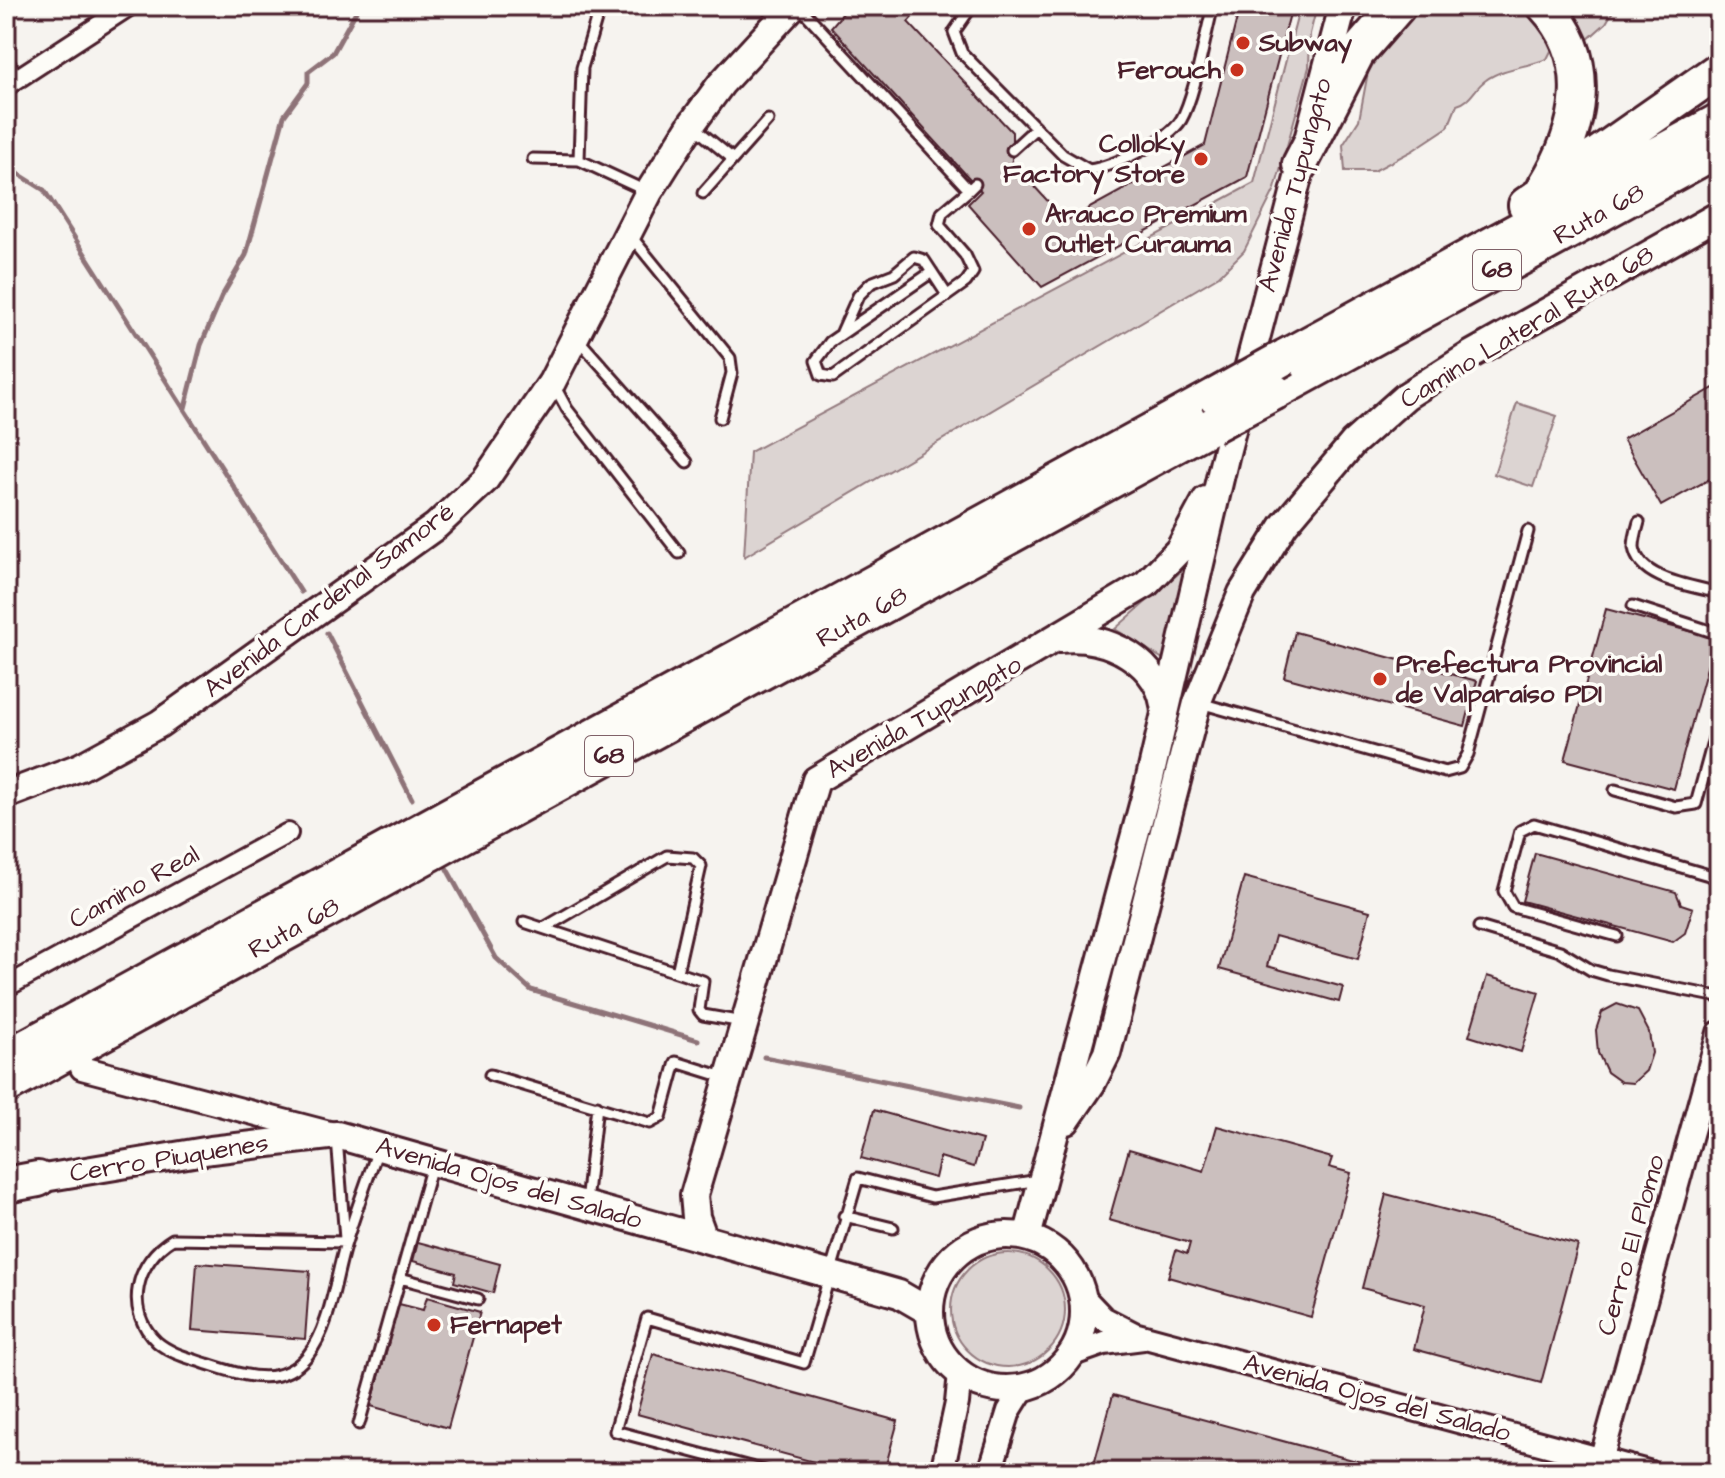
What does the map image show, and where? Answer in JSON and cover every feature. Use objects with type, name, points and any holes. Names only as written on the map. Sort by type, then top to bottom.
[{"type":"highway","points":[[1300,164],[1357,53],[1398,6]]},
{"type":"highway","points":[[1540,194],[1570,136],[1580,88],[1568,39],[1545,6]]},
{"type":"highway","points":[[1451,267],[1540,194],[1719,70]]},
{"type":"highway","name":"Ruta 68","points":[[6,1058],[1217,426],[1285,357],[1719,121]]},
{"type":"highway","name":"Ruta 68","points":[[6,1086],[1719,149]]},
{"type":"main road","name":"Avenida Cardenal Samoré","points":[[6,795],[80,767],[159,724],[436,526],[485,480],[552,382],[649,192],[691,125],[721,84],[793,6]]},
{"type":"main road","name":"Avenida Tupungato","points":[[704,1239],[696,1217],[694,1195],[816,780],[1056,640],[1146,584],[1169,563],[1196,521],[1217,426],[1300,164],[1343,6]]},
{"type":"main road","name":"Camino Lateral Ruta 68","points":[[1163,838],[1197,703],[1225,629],[1262,559],[1305,497],[1353,443],[1406,396],[1472,354],[1719,215]]},
{"type":"main road","name":"Avenida Tupungato","points":[[1027,1237],[1165,714],[1217,426]]},
{"type":"main road","points":[[1056,640],[1099,640],[1125,652],[1154,679],[1165,704],[1165,714]]},
{"type":"main road","name":"Avenida Tupungato","points":[[1050,1152],[1107,1053],[1163,838]]},
{"type":"main road","name":"Avenida Ojos del Salado","points":[[337,1135],[914,1299],[930,1312]]},
{"type":"main road","name":"Cerro Piuquenes","points":[[22,1182],[211,1150],[337,1135]]},
{"type":"main road","points":[[1024,1387],[990,1387],[960,1373],[938,1346],[930,1312],[935,1284],[960,1251],[999,1235],[1027,1237]]},
{"type":"main road","name":"Avenida Ojos del Salado","points":[[1027,1237],[1063,1259],[1079,1283],[1083,1297]]},
{"type":"main road","points":[[1073,1354],[1083,1326],[1083,1297]]},
{"type":"main road","name":"Avenida Ojos del Salado","points":[[1024,1387],[1051,1375],[1073,1354]]},
{"type":"street","points":[[12,82],[129,6]]},
{"type":"street","name":"Camino Real","points":[[6,987],[288,833]]},
{"type":"street","name":"Cerro El Plomo","points":[[1599,1466],[1719,1033]]},
{"type":"street","name":"Avenida Ojos del Salado","points":[[82,1068],[337,1135]]},
{"type":"street","name":"Cerro Piuquenes","points":[[6,1196],[22,1182]]},
{"type":"street","name":"Avenida Ojos del Salado","points":[[1083,1297],[1103,1318],[1134,1334],[1599,1466],[1648,1472]]},
{"type":"street","name":"Avenida Ojos del Salado","points":[[1073,1354],[1104,1343],[1152,1337]]},
{"type":"street","points":[[942,1472],[957,1403],[960,1373]]},
{"type":"street","points":[[990,1472],[1009,1411],[1024,1387]]},
{"type":"lane","points":[[6,27],[13,6]]},
{"type":"lane","points":[[579,160],[582,68],[600,6]]},
{"type":"lane","points":[[799,6],[972,187],[942,213],[939,225],[965,255],[973,272],[966,282],[833,377],[821,375],[816,361],[830,342],[932,272]]},
{"type":"lane","points":[[972,6],[958,22],[954,32],[956,44],[1063,155],[1089,170],[1111,164],[1166,135],[1184,112],[1213,6]]},
{"type":"lane","points":[[6,58],[12,82]]},
{"type":"lane","points":[[703,193],[768,120]]},
{"type":"lane","points":[[691,125],[733,159]]},
{"type":"lane","points":[[1012,150],[1036,128]]},
{"type":"lane","points":[[533,159],[579,160],[649,192]]},
{"type":"lane","points":[[628,233],[730,358],[732,373],[720,418]]},
{"type":"lane","points":[[841,334],[858,296],[871,283],[894,274],[914,257],[924,260],[947,295]]},
{"type":"lane","points":[[575,336],[687,462]]},
{"type":"lane","points":[[552,382],[567,409],[679,553]]},
{"type":"lane","points":[[1639,522],[1634,547],[1641,563],[1653,573],[1719,593]]},
{"type":"lane","points":[[1197,703],[1445,772],[1460,768],[1468,754],[1528,531]]},
{"type":"lane","points":[[1633,606],[1719,634]]},
{"type":"lane","points":[[1615,790],[1676,807],[1696,804],[1719,720]]},
{"type":"lane","points":[[1617,936],[1513,907],[1504,891],[1520,831],[1534,824],[1719,878]]},
{"type":"lane","points":[[544,928],[667,856],[693,858],[701,866],[677,972]]},
{"type":"lane","points":[[524,922],[703,981],[699,1010],[703,1015],[743,1022]]},
{"type":"lane","points":[[1479,927],[1560,951],[1591,970],[1719,997]]},
{"type":"lane","points":[[490,1075],[650,1123],[661,1117],[676,1062],[727,1078]]},
{"type":"lane","points":[[585,1205],[597,1106]]},
{"type":"lane","points":[[337,1135],[346,1242]]},
{"type":"lane","points":[[346,1242],[173,1239],[153,1253],[141,1273],[137,1297],[142,1321],[156,1341],[177,1354],[252,1378],[281,1374],[300,1363],[315,1345],[379,1147]]},
{"type":"lane","points":[[359,1424],[433,1162]]},
{"type":"lane","points":[[769,1472],[615,1431],[647,1318],[804,1363],[844,1216],[858,1178],[932,1197],[1042,1180]]},
{"type":"lane","points":[[844,1216],[893,1228]]},
{"type":"lane","points":[[400,1278],[478,1299]]},
{"type":"shaded area","points":[[1300,6],[1317,6],[1310,34],[1309,67],[1275,189],[1244,251],[1219,276],[744,557],[750,452],[1254,183]]},
{"type":"shaded area","points":[[1415,6],[1519,6],[1540,24],[1553,47],[1547,59],[1486,80],[1466,101],[1457,105],[1448,127],[1412,151],[1374,171],[1345,171],[1343,145],[1359,120],[1371,56],[1401,15]]},
{"type":"shaded area","points":[[1554,6],[1616,6],[1606,23],[1587,40],[1578,37]]},
{"type":"shaded area","points":[[1517,403],[1557,416],[1533,487],[1494,474]]},
{"type":"shaded area","points":[[1187,566],[1163,659],[1115,629]]},
{"type":"shaded area","points":[[1008,1253],[1030,1257],[1048,1270],[1061,1288],[1065,1310],[1061,1332],[1048,1350],[1030,1363],[1008,1367],[986,1363],[968,1350],[955,1332],[951,1310],[955,1288],[968,1270],[986,1257]]},
{"type":"building","points":[[849,6],[922,6],[908,22],[1012,132],[1012,162],[1066,221],[1205,145],[1240,6],[1292,6],[1247,177],[1042,287],[968,204],[981,191],[831,27]]},
{"type":"building","points":[[1719,385],[1719,474],[1661,506],[1623,439]]},
{"type":"building","points":[[1606,609],[1715,638],[1674,789],[1565,760]]},
{"type":"building","name":"Prefectura Provincial de Valparaíso PDI","points":[[1295,632],[1477,681],[1465,726],[1284,677]]},
{"type":"building","points":[[1535,853],[1676,892],[1681,904],[1693,908],[1685,933],[1673,942],[1522,901]]},
{"type":"building","points":[[1244,877],[1370,911],[1358,959],[1275,936],[1267,966],[1343,987],[1339,1002],[1219,969]]},
{"type":"building","points":[[1487,976],[1539,992],[1521,1052],[1469,1036]]},
{"type":"building","points":[[1617,1004],[1638,1011],[1649,1032],[1652,1053],[1646,1071],[1633,1083],[1621,1082],[1607,1072],[1598,1053],[1596,1030],[1602,1012]]},
{"type":"building","points":[[874,1110],[982,1140],[974,1167],[940,1157],[935,1178],[861,1158]]},
{"type":"building","points":[[1217,1126],[1332,1158],[1329,1167],[1351,1173],[1311,1317],[1168,1277],[1176,1250],[1187,1254],[1190,1243],[1109,1220],[1129,1149],[1204,1171]]},
{"type":"building","points":[[1386,1194],[1578,1245],[1541,1383],[1414,1349],[1425,1305],[1362,1288]]},
{"type":"building","points":[[418,1242],[500,1264],[493,1293],[454,1282],[456,1273],[413,1261]]},
{"type":"building","points":[[197,1263],[310,1271],[305,1339],[192,1330]]},
{"type":"building","points":[[427,1297],[480,1312],[448,1428],[371,1406],[399,1304],[423,1310]]},
{"type":"building","points":[[653,1354],[898,1421],[884,1472],[851,1472],[637,1414]]},
{"type":"building","points":[[1113,1395],[1397,1472],[1092,1472]]},
{"type":"building","points":[[603,1461],[642,1472],[600,1472]]},
{"type":"waterway","points":[[185,408],[201,345],[222,296],[246,255],[284,116],[308,83],[308,72],[333,53],[359,6]]},
{"type":"waterway","points":[[6,166],[44,190],[301,592]]},
{"type":"waterway","points":[[327,633],[412,799]]},
{"type":"waterway","points":[[447,869],[496,958],[531,990],[698,1040]]},
{"type":"waterway","points":[[764,1057],[1019,1108]]},
{"type":"place","name":"Subway","points":[[1243,43]]},
{"type":"place","name":"Ferouch","points":[[1237,70]]},
{"type":"place","name":"Colloky Factory Store","points":[[1201,159]]},
{"type":"place","name":"Arauco Premium Outlet Curauma","points":[[1029,229]]},
{"type":"place","name":"Prefectura Provincial de Valparaíso PDI","points":[[1380,679]]},
{"type":"place","name":"Fernapet","points":[[434,1325]]}]
